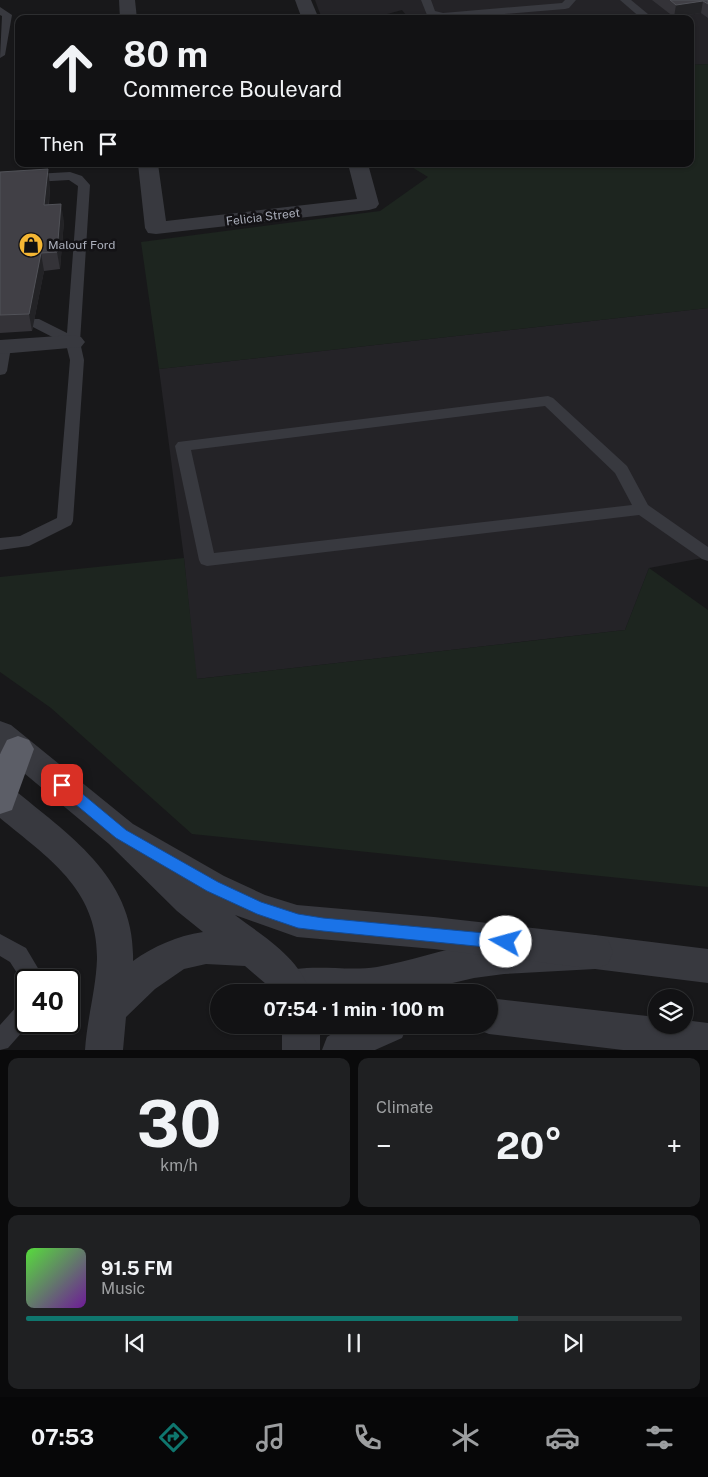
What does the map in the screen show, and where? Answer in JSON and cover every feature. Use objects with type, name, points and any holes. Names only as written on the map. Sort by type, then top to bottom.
[{"type":"highway","points":[[0,799],[9,742]]},
{"type":"street","points":[[127,0],[129,15]]},
{"type":"street","points":[[303,0],[309,15]]},
{"type":"street","name":"Felicia Street","points":[[148,167],[156,228],[229,222],[369,204],[359,167]]},
{"type":"street","points":[[2,347],[72,342]]},
{"type":"street","points":[[9,742],[121,834],[189,900],[279,972],[287,984]]},
{"type":"street","points":[[0,799],[87,873],[103,896],[111,917],[115,940],[114,973],[102,1035]]},
{"type":"street","points":[[121,834],[221,891],[257,908],[298,921],[434,934],[708,966]]},
{"type":"street","points":[[102,1035],[143,974],[173,955],[191,949],[209,947],[228,946],[252,950]]},
{"type":"street","points":[[378,984],[481,960],[595,952]]},
{"type":"street","points":[[498,1017],[708,1040]]},
{"type":"street","points":[[301,1034],[301,1050]]},
{"type":"street","points":[[341,1050],[365,1034]]},
{"type":"lane","points":[[426,0],[432,14],[438,15]]},
{"type":"lane","points":[[455,15],[565,6],[571,0]]},
{"type":"lane","points":[[625,0],[644,15]]},
{"type":"lane","points":[[0,10],[7,15],[0,55]]},
{"type":"lane","points":[[0,180],[70,176],[78,179],[84,185],[72,342],[77,360],[65,522],[23,542],[0,544]]},
{"type":"lane","points":[[34,324],[72,342]]},
{"type":"lane","points":[[0,371],[2,347]]},
{"type":"lane","points":[[642,509],[207,560],[183,446],[548,401],[621,470],[642,509],[708,555]]},
{"type":"lane","points":[[0,944],[18,956],[27,969]]},
{"type":"lane","points":[[0,1040],[15,1025]]},
{"type":"shaded area","points":[[315,0],[708,0],[708,64],[694,65],[694,15],[406,15],[402,10],[384,15],[321,15]]},
{"type":"shaded area","points":[[708,64],[708,308],[159,369],[141,242],[380,211],[428,177],[412,167],[694,167],[694,65]]},
{"type":"shaded area","points":[[708,308],[708,557],[649,568],[625,630],[196,679],[184,558],[159,369]]},
{"type":"shaded area","points":[[184,558],[197,679],[625,630],[649,568],[708,610],[708,887],[192,834],[51,708],[0,672],[0,577]]},
{"type":"building","points":[[670,0],[708,0],[708,4],[703,1],[676,5]]},
{"type":"building","name":"Malouf Ford","points":[[48,169],[44,205],[61,204],[57,252],[41,253],[29,314],[0,315],[0,172]]},
{"type":"place","name":"Malouf Ford","points":[[31,245]]},
{"type":"route","points":[[62,785],[121,834],[212,887],[279,916],[298,921],[323,924],[506,942]]}]
